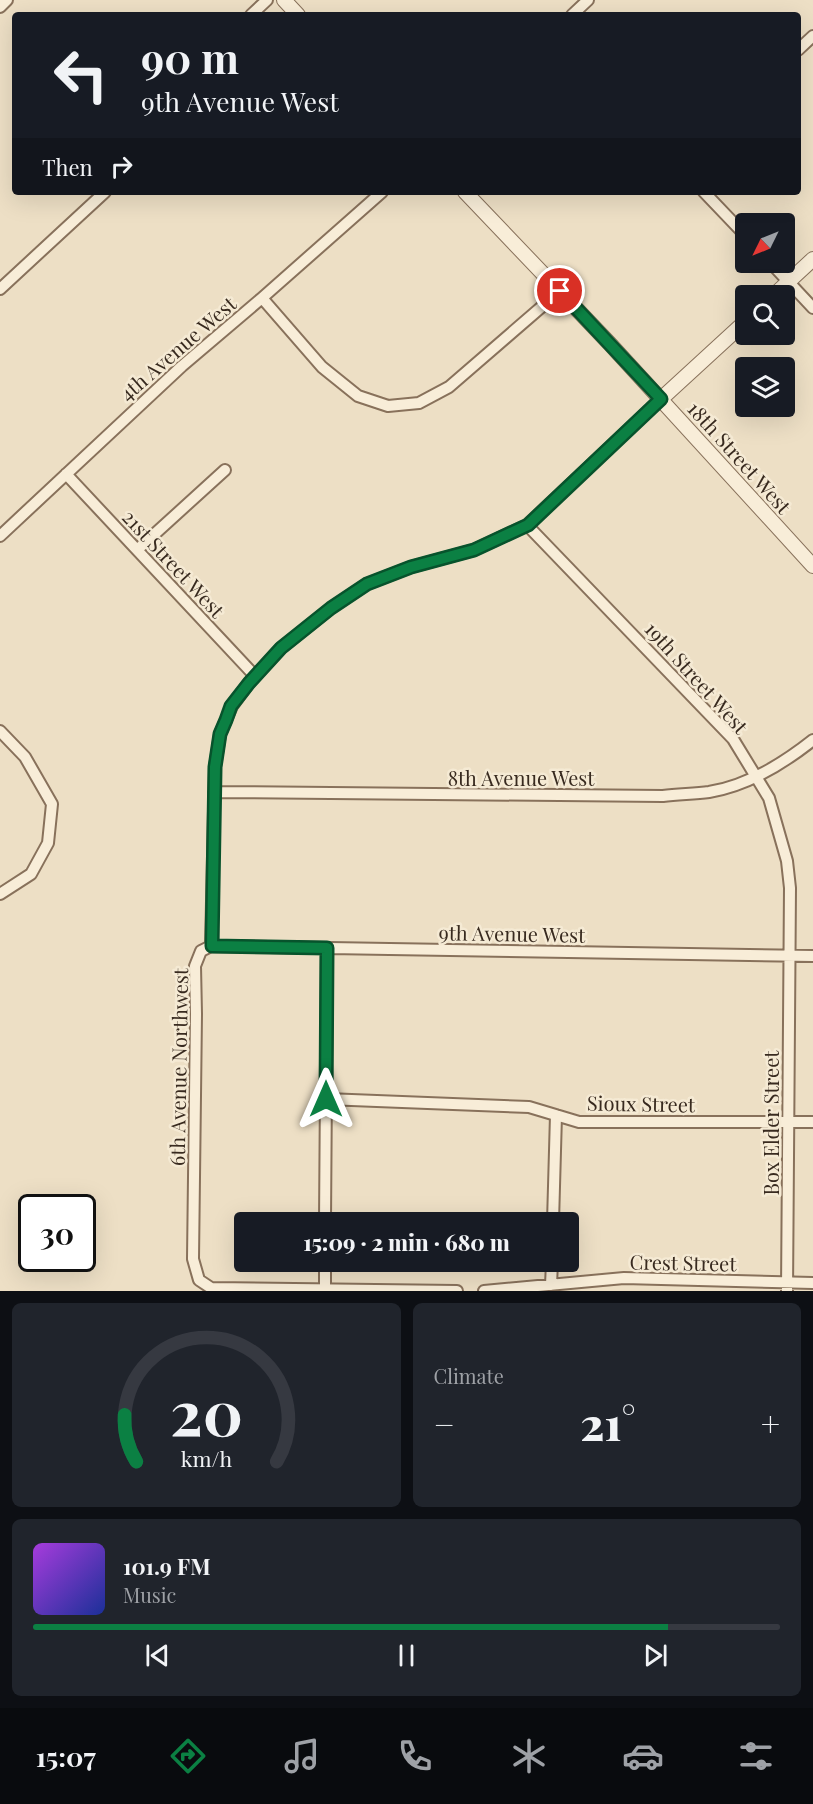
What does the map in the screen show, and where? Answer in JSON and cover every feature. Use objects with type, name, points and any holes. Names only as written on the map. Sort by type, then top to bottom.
[{"type":"street","points":[[0,7],[7,0]]},
{"type":"street","points":[[254,12],[267,0]]},
{"type":"street","points":[[284,0],[295,12]]},
{"type":"street","points":[[575,12],[588,0]]},
{"type":"street","points":[[801,47],[813,36]]},
{"type":"street","points":[[0,289],[102,195]]},
{"type":"street","name":"4th Avenue West","points":[[0,536],[182,366],[379,195]]},
{"type":"street","name":"18th Street West","points":[[468,195],[661,399],[813,566]]},
{"type":"street","points":[[707,195],[735,224]]},
{"type":"street","points":[[785,285],[813,259]]},
{"type":"street","points":[[780,273],[813,308]]},
{"type":"street","points":[[262,298],[322,367],[358,396],[388,406],[419,403],[449,387],[560,291]]},
{"type":"street","points":[[661,399],[735,331]]},
{"type":"street","name":"6th Avenue Northwest","points":[[457,1291],[211,1288],[199,1280],[193,1259],[195,966],[201,951],[212,946],[214,792],[220,734],[231,706],[255,676],[290,641],[331,608],[367,584],[411,567],[474,550],[528,525],[661,399]]},
{"type":"street","points":[[137,550],[225,470]]},
{"type":"street","name":"21st Street West","points":[[66,474],[255,676]]},
{"type":"street","name":"19th Street West","points":[[528,525],[733,739],[769,798],[787,861],[790,888],[789,955]]},
{"type":"street","points":[[0,731],[25,757],[52,804],[48,843],[31,874],[0,894]]},
{"type":"street","name":"8th Avenue West","points":[[214,792],[663,796],[711,792],[755,776],[794,755],[813,740]]},
{"type":"street","name":"9th Avenue West","points":[[212,946],[813,956]]},
{"type":"street","points":[[325,1212],[327,948]]},
{"type":"street","name":"Box Elder Street","points":[[787,1287],[789,955]]},
{"type":"street","name":"Sioux Street","points":[[326,1099],[529,1107],[579,1122],[813,1122]]},
{"type":"street","points":[[553,1212],[556,1115]]},
{"type":"street","points":[[325,1272],[325,1289]]},
{"type":"street","points":[[551,1285],[552,1272]]},
{"type":"street","name":"Crest Street","points":[[484,1291],[624,1278],[787,1287],[813,1283]]},
{"type":"route","points":[[326,1099],[327,948],[212,946],[215,767],[220,734],[231,706],[249,683],[281,648],[331,608],[367,584],[411,567],[474,550],[528,525],[661,399],[560,291]]}]
